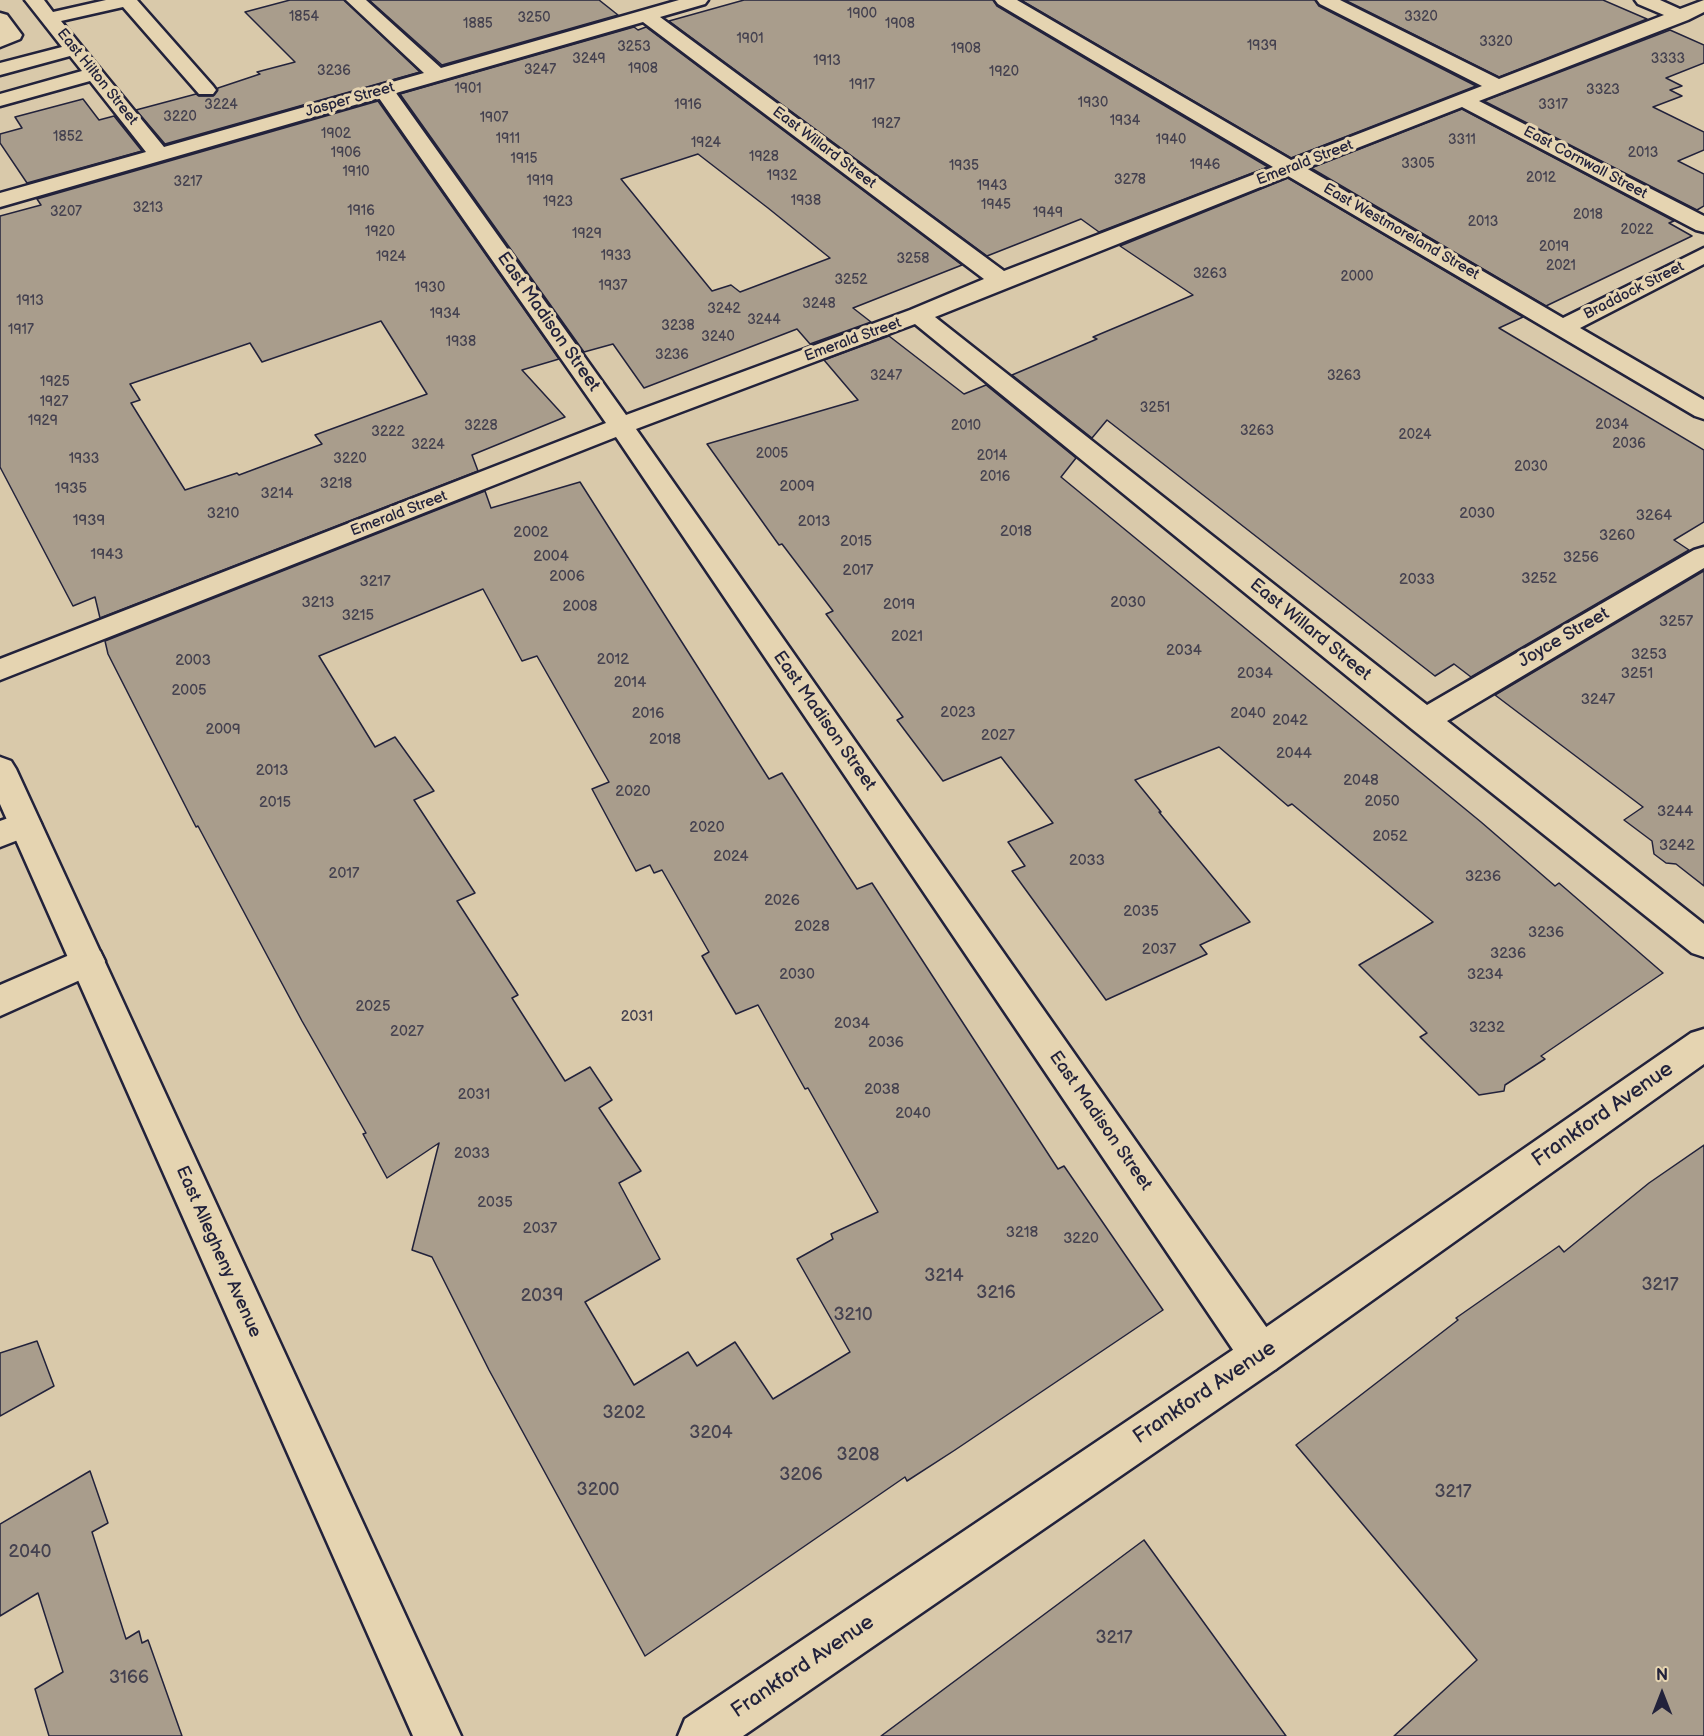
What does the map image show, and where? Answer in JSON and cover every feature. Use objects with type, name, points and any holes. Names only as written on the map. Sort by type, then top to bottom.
[{"type":"street","name":"East Hilton Street","points":[[34,0],[159,154]]},
{"type":"street","points":[[49,18],[127,0],[206,90]]},
{"type":"street","points":[[355,0],[438,75]]},
{"type":"street","name":"East Westmoreland Street","points":[[1004,0],[1704,411]]},
{"type":"street","points":[[1326,0],[1500,87]]},
{"type":"street","points":[[1644,0],[1681,16]]},
{"type":"street","name":"Jasper Street","points":[[0,200],[688,1]]},
{"type":"street","name":"Emerald Street","points":[[0,670],[621,426],[918,315],[1001,280],[1466,101],[1704,6]]},
{"type":"street","name":"East Willard Street","points":[[646,15],[1001,280]]},
{"type":"street","points":[[0,19],[13,35],[0,41]]},
{"type":"street","points":[[0,69],[75,50]]},
{"type":"street","points":[[0,100],[94,74]]},
{"type":"street","name":"East Madison Street","points":[[384,90],[621,426],[1261,1355]]},
{"type":"street","name":"East Cornwall Street","points":[[1466,101],[1704,225]]},
{"type":"street","name":"Braddock Street","points":[[1564,327],[1704,255]]},
{"type":"street","name":"East Willard Street","points":[[918,315],[1423,721],[1704,943]]},
{"type":"street","name":"Joyce Street","points":[[1423,721],[1704,556]]},
{"type":"street","name":"East Allegheny Avenue","points":[[0,769],[12,829],[87,961],[437,1736]]},
{"type":"street","points":[[0,1001],[87,961]]},
{"type":"street","name":"Frankford Avenue","points":[[702,1736],[1261,1355],[1704,1044]]},
{"type":"building","points":[[290,0],[344,0],[420,72],[165,144],[136,110],[196,94],[213,96],[218,88],[260,74],[257,72],[295,62],[245,12]]},
{"type":"building","points":[[369,0],[599,0],[618,15],[442,65]]},
{"type":"building","points":[[744,0],[993,0],[997,6],[1268,167],[1099,232],[1081,219],[987,256],[669,21]]},
{"type":"building","points":[[1021,0],[1315,0],[1319,6],[1476,86],[1291,158]]},
{"type":"building","points":[[1345,0],[1603,0],[1647,19],[1499,77]]},
{"type":"building","points":[[634,27],[638,30],[646,27],[962,265],[853,308],[871,322],[810,344],[797,329],[644,388],[613,344],[584,352],[400,94]],"holes":[[[698,154],[830,258],[740,292],[731,285],[712,291],[621,179]]]},
{"type":"building","points":[[1670,30],[1704,45],[1704,63],[1666,78],[1682,86],[1670,90],[1682,96],[1653,107],[1704,132],[1704,150],[1678,161],[1704,174],[1704,206],[1697,210],[1484,101]]},
{"type":"building","points":[[83,99],[99,120],[114,116],[142,151],[27,183],[0,143],[0,134],[22,128],[15,117]]},
{"type":"building","points":[[378,101],[559,359],[522,370],[565,417],[472,455],[478,471],[100,618],[95,597],[73,606],[0,467],[0,216],[41,205],[37,199]],"holes":[[[381,321],[427,394],[315,435],[322,444],[239,475],[237,473],[185,490],[131,403],[140,400],[130,384],[250,343],[262,362]]]},
{"type":"building","points":[[1462,109],[1674,221],[1669,223],[1692,236],[1546,306],[1311,168]]},
{"type":"building","points":[[1288,178],[1523,317],[1499,328],[1704,450],[1704,522],[1674,540],[1689,550],[1471,677],[1454,664],[1435,676],[1107,420],[1092,438],[1012,375],[1097,339],[1093,337],[1193,295],[1120,246]]},
{"type":"building","points":[[889,336],[964,394],[986,385],[1076,458],[1061,477],[1481,822],[1555,886],[1559,883],[1663,973],[1541,1056],[1545,1059],[1505,1085],[1504,1091],[1479,1095],[1420,1037],[1427,1033],[1359,965],[1433,922],[1292,804],[1288,806],[1219,747],[1135,780],[1250,922],[1200,945],[1207,954],[1106,1000],[1012,871],[1025,866],[1008,842],[1053,823],[1001,757],[943,781],[897,720],[903,717],[826,614],[833,611],[782,544],[779,545],[707,444],[858,400],[824,360]]},
{"type":"building","points":[[580,482],[769,779],[782,773],[857,889],[872,883],[1058,1169],[1064,1166],[1163,1310],[955,1450],[907,1481],[905,1477],[645,1656],[489,1370],[432,1257],[412,1250],[439,1143],[387,1178],[363,1134],[366,1133],[302,1021],[198,826],[196,827],[108,654],[105,641],[485,491],[491,508]],"holes":[[[483,589],[522,661],[537,656],[609,782],[592,789],[636,871],[650,865],[654,873],[662,870],[709,952],[702,956],[736,1014],[758,1005],[878,1212],[831,1234],[833,1239],[797,1259],[850,1352],[773,1399],[735,1342],[697,1366],[688,1352],[634,1385],[585,1302],[660,1259],[619,1183],[641,1171],[599,1108],[612,1100],[590,1067],[565,1081],[512,998],[518,995],[457,901],[475,893],[414,800],[434,791],[395,737],[375,747],[319,656]]]},
{"type":"building","points":[[1704,571],[1704,886],[1676,864],[1666,863],[1654,854],[1652,841],[1624,820],[1643,807],[1495,695]]},
{"type":"building","points":[[1704,1145],[1704,1736],[1394,1736],[1477,1660],[1296,1445],[1458,1320],[1456,1318],[1559,1246],[1564,1252],[1649,1183]]},
{"type":"building","points":[[37,1341],[54,1386],[0,1416],[0,1353]]},
{"type":"building","points":[[90,1471],[108,1523],[92,1532],[126,1639],[139,1631],[142,1643],[148,1640],[182,1736],[49,1736],[35,1689],[63,1672],[38,1593],[0,1616],[0,1524]]},
{"type":"building","points":[[1144,1540],[1286,1736],[881,1736]]}]
